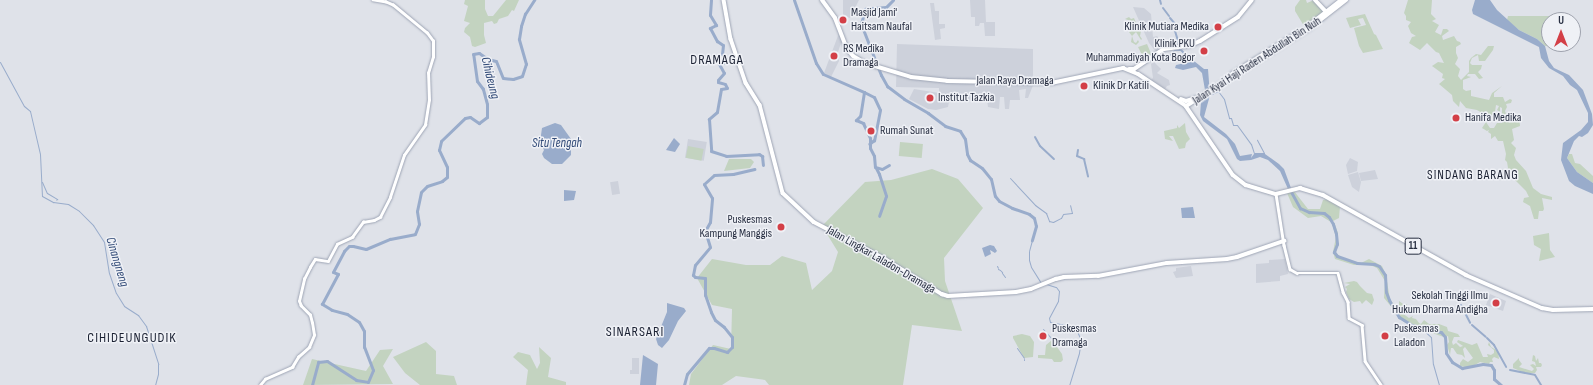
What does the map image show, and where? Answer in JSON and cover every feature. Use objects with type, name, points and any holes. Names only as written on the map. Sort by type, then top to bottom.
[{"type":"highway","name":"Jalan Raya Dramaga","points":[[822,0],[835,18],[850,53],[857,59],[870,65],[924,80],[1040,84],[1123,68],[1133,69],[1154,57]]},
{"type":"highway","points":[[1133,72],[1159,54],[1168,50],[1200,42],[1238,17],[1253,0]]},
{"type":"highway","points":[[1315,0],[1328,13]]},
{"type":"highway","name":"Jalan Kyai Haji Raden Abdullah Bin Nuh","points":[[1328,13],[1341,0]]},
{"type":"highway","name":"Jalan Kyai Haji Raden Abdullah Bin Nuh","points":[[1187,107],[1346,0]]},
{"type":"highway","points":[[1123,68],[1138,74],[1178,99],[1187,107]]},
{"type":"highway","points":[[1138,74],[1139,68]]},
{"type":"highway","points":[[1178,99],[1186,101],[1200,97]]},
{"type":"main road","points":[[260,385],[265,379],[292,367],[298,357],[309,347],[314,336],[310,315],[299,302],[304,277],[313,260],[317,259],[328,261],[336,244],[352,237],[363,222],[380,217],[390,197],[404,155],[425,124],[430,97],[428,73],[433,58],[434,41],[392,4],[373,0]]},
{"type":"main road","name":"Jalan Lingkar Laladon-Dramaga","points":[[724,0],[731,39],[746,83],[760,105],[781,189],[807,217],[886,260],[944,295],[1016,292],[1040,286],[1047,282],[1064,277],[1098,276],[1167,263],[1227,259],[1284,241]]},
{"type":"main road","points":[[1187,107],[1237,180],[1251,187],[1276,194],[1284,241],[1290,267],[1293,271],[1298,273],[1338,274],[1343,292],[1348,302],[1349,318],[1362,325],[1365,361],[1381,385]]},
{"type":"main road","name":"11","points":[[1276,194],[1293,189],[1304,188],[1328,198],[1464,275],[1534,306],[1553,310],[1593,309]]},
{"type":"shaded area","points":[[843,0],[859,0],[850,18],[843,15]]},
{"type":"shaded area","points":[[970,0],[985,0],[986,22],[995,22],[995,36],[985,36],[984,23],[980,23],[979,26],[975,26],[975,17],[971,17]]},
{"type":"shaded area","points":[[930,3],[934,3],[935,11],[939,11],[939,24],[945,24],[945,28],[940,29],[941,39],[935,40]]},
{"type":"shaded area","points":[[1133,7],[1144,8],[1151,14],[1153,37],[1157,36],[1165,47],[1157,53],[1149,43]]},
{"type":"shaded area","name":"RS Medika Dramaga","points":[[839,33],[842,40],[838,52],[839,61],[831,77],[824,73]]},
{"type":"shaded area","points":[[897,44],[1033,49],[1033,77],[1041,78],[1042,83],[1034,83],[1028,98],[1025,98],[1026,89],[1019,90],[1020,100],[1010,100],[1009,109],[1005,109],[1004,97],[1000,97],[999,109],[988,107],[987,100],[983,99],[981,95],[976,95],[976,100],[972,101],[965,100],[965,96],[957,95],[957,98],[950,96],[948,107],[936,110],[928,109],[909,99],[914,89],[939,93],[939,88],[896,87]]},
{"type":"shaded area","points":[[1154,62],[1161,69],[1157,73],[1169,80],[1170,85],[1165,89],[1151,80],[1153,78],[1151,64]]},
{"type":"shaded area","points":[[688,139],[707,142],[704,161],[685,158]]},
{"type":"shaded area","points":[[1350,158],[1358,162],[1357,171],[1348,174],[1346,165]]},
{"type":"shaded area","points":[[1375,170],[1378,179],[1361,181],[1359,173]]},
{"type":"shaded area","points":[[1358,172],[1361,182],[1359,192],[1352,187],[1348,175]]},
{"type":"shaded area","points":[[618,181],[620,194],[612,195],[610,182]]},
{"type":"shaded area","points":[[1285,259],[1288,274],[1280,276],[1280,281],[1256,283],[1256,264],[1269,263],[1269,260]]},
{"type":"shaded area","points":[[1191,266],[1193,276],[1176,278],[1173,272],[1176,271],[1176,268]]},
{"type":"shaded area","name":"Sekolah Tinggi Ilmu Hukum Dharma Andigha","points":[[1490,294],[1506,301],[1503,311],[1486,305]]},
{"type":"shaded area","points":[[632,358],[639,358],[639,374],[630,374],[630,370],[632,370]]},
{"type":"green space","points":[[465,0],[485,0],[485,9],[488,16],[493,16],[506,0],[519,0],[514,11],[512,10],[508,16],[499,19],[497,23],[494,24],[492,21],[484,23],[486,43],[475,47],[472,46],[470,37],[464,32],[465,28],[470,23],[464,21],[468,6],[464,4]]},
{"type":"green space","points":[[1300,0],[1306,0],[1307,3],[1314,0],[1324,11],[1304,26],[1295,11],[1295,7]]},
{"type":"green space","points":[[1408,0],[1432,0],[1431,14],[1436,19],[1432,21],[1439,25],[1435,32],[1441,35],[1443,29],[1447,29],[1449,31],[1442,36],[1443,40],[1454,36],[1457,41],[1460,42],[1461,44],[1456,47],[1458,58],[1455,64],[1460,69],[1458,76],[1461,80],[1469,72],[1469,61],[1471,58],[1476,54],[1481,55],[1488,46],[1494,46],[1493,50],[1485,61],[1479,61],[1478,55],[1472,58],[1470,63],[1472,65],[1482,65],[1478,72],[1483,78],[1479,79],[1475,74],[1468,74],[1467,76],[1471,77],[1463,80],[1463,89],[1466,91],[1471,90],[1471,96],[1489,100],[1492,93],[1502,86],[1494,93],[1494,97],[1503,97],[1505,102],[1510,99],[1512,100],[1511,103],[1506,104],[1507,107],[1505,111],[1508,119],[1511,119],[1516,115],[1519,116],[1520,126],[1512,129],[1514,140],[1511,143],[1516,148],[1514,155],[1516,160],[1526,171],[1533,188],[1541,194],[1552,197],[1552,200],[1542,198],[1544,209],[1543,211],[1539,211],[1538,219],[1534,219],[1530,206],[1523,202],[1524,198],[1529,197],[1526,191],[1509,174],[1507,162],[1505,160],[1506,154],[1503,141],[1498,141],[1495,136],[1491,139],[1491,134],[1488,132],[1489,130],[1487,131],[1482,128],[1486,122],[1490,128],[1494,128],[1497,123],[1502,123],[1502,108],[1500,107],[1500,112],[1497,110],[1499,106],[1496,105],[1495,112],[1490,117],[1486,111],[1482,113],[1477,110],[1466,108],[1460,101],[1459,107],[1453,101],[1452,95],[1439,84],[1445,79],[1442,78],[1443,74],[1432,66],[1438,62],[1444,63],[1439,53],[1427,43],[1420,50],[1409,43],[1412,37],[1416,36],[1411,33],[1408,26],[1411,22],[1406,20],[1404,13]]},
{"type":"green space","points":[[1365,14],[1383,49],[1363,53],[1359,46],[1354,28],[1366,25],[1363,18],[1358,19],[1361,25],[1350,28],[1346,18]]},
{"type":"green space","points":[[1508,16],[1541,16],[1541,42],[1519,30],[1507,20]]},
{"type":"green space","points":[[1129,17],[1131,19],[1134,18],[1138,28],[1141,31],[1141,40],[1136,32],[1132,36],[1129,32],[1131,28],[1134,31],[1136,29],[1131,21],[1125,19]]},
{"type":"green space","points":[[1132,36],[1134,42],[1136,43],[1138,40],[1139,42],[1136,45],[1131,42]]},
{"type":"green space","points":[[1147,44],[1152,56],[1144,59],[1138,47]]},
{"type":"green space","points":[[1185,123],[1186,132],[1190,139],[1186,143],[1185,148],[1179,149],[1173,136],[1169,136],[1173,141],[1165,139],[1164,131],[1177,128],[1177,125],[1179,128]]},
{"type":"green space","points":[[900,142],[923,144],[922,158],[899,156]]},
{"type":"green space","points":[[688,146],[704,149],[701,161],[686,158]]},
{"type":"green space","points":[[1569,154],[1572,154],[1575,163],[1580,164],[1593,176],[1593,183],[1577,172],[1567,158]]},
{"type":"green space","points":[[729,159],[751,159],[754,162],[750,168],[724,171]]},
{"type":"green space","points":[[932,169],[958,179],[983,208],[944,258],[945,281],[962,331],[912,325],[903,385],[769,385],[765,380],[736,376],[722,385],[689,385],[691,374],[713,345],[731,349],[732,309],[712,305],[697,278],[712,259],[746,265],[770,265],[782,256],[806,263],[812,290],[832,271],[838,252],[822,226],[865,182],[891,180]]},
{"type":"green space","points":[[1294,191],[1308,209],[1320,209],[1323,200],[1327,199],[1340,206],[1339,218],[1331,222],[1321,216],[1308,218],[1293,207],[1287,193]]},
{"type":"green space","points":[[1334,222],[1338,233],[1336,253],[1342,258],[1354,262],[1361,263],[1369,259],[1382,266],[1386,275],[1390,300],[1396,306],[1397,305],[1402,313],[1409,318],[1413,316],[1412,318],[1416,319],[1421,324],[1424,320],[1429,324],[1439,324],[1447,327],[1448,331],[1458,334],[1460,337],[1454,337],[1452,342],[1453,345],[1456,343],[1460,347],[1463,346],[1457,342],[1458,340],[1472,345],[1477,343],[1483,357],[1488,357],[1487,354],[1491,355],[1494,353],[1494,350],[1488,345],[1489,342],[1491,347],[1498,351],[1499,359],[1494,357],[1492,359],[1493,362],[1490,362],[1489,364],[1480,362],[1470,368],[1460,366],[1463,359],[1468,362],[1473,358],[1465,347],[1463,349],[1465,358],[1462,355],[1457,354],[1453,348],[1451,348],[1450,355],[1447,345],[1449,342],[1448,336],[1444,337],[1423,330],[1416,330],[1412,325],[1404,322],[1384,298],[1385,281],[1377,268],[1370,265],[1354,265],[1335,259],[1333,252],[1336,237],[1332,224]]},
{"type":"green space","points":[[1549,233],[1550,250],[1555,257],[1539,261],[1541,249],[1534,245],[1533,236]]},
{"type":"green space","points":[[1354,281],[1357,282],[1367,293],[1372,294],[1374,300],[1372,305],[1366,300],[1362,304],[1360,301],[1354,302],[1349,299],[1346,292],[1347,289],[1345,287],[1350,284],[1344,283]]},
{"type":"green space","points":[[1399,301],[1403,304],[1407,304],[1405,307],[1397,305],[1399,305]]},
{"type":"green space","points":[[1022,334],[1030,336],[1034,342],[1033,357],[1024,358],[1013,338],[1013,336]]},
{"type":"green space","points":[[1052,340],[1062,354],[1063,360],[1061,362],[1054,362],[1052,359],[1038,358],[1038,355],[1045,355],[1046,345]]},
{"type":"green space","points":[[426,342],[436,351],[436,374],[454,376],[457,385],[420,385],[405,373],[393,357]]},
{"type":"green space","points":[[539,347],[551,358],[548,377],[566,382],[566,385],[526,385],[528,370],[513,357],[518,352],[530,355],[537,369],[540,363]]},
{"type":"green space","points":[[393,349],[383,366],[393,384],[303,385],[312,359],[366,371],[380,350]]},
{"type":"green space","points":[[1533,355],[1535,356],[1536,361],[1538,358],[1539,363],[1542,365],[1541,367],[1536,367],[1537,370],[1535,373],[1525,373],[1513,368],[1513,364],[1519,358],[1522,364],[1519,367],[1532,371],[1534,369],[1530,365],[1533,364],[1536,366],[1535,362],[1532,361]]},
{"type":"water","points":[[1475,0],[1490,0],[1497,10],[1519,30],[1541,42],[1541,52],[1547,52],[1549,61],[1554,68],[1569,75],[1583,90],[1592,114],[1593,125],[1588,133],[1582,137],[1579,136],[1574,141],[1567,158],[1577,172],[1593,183],[1593,194],[1575,186],[1569,181],[1561,160],[1563,143],[1581,130],[1588,122],[1588,113],[1577,90],[1570,85],[1563,76],[1549,68],[1541,58],[1539,47],[1473,14],[1472,10]]},
{"type":"water","points":[[1194,61],[1204,69],[1208,69],[1210,95],[1204,117],[1226,134],[1235,144],[1240,156],[1252,154],[1251,158],[1254,154],[1265,154],[1279,164],[1284,169],[1291,188],[1288,189],[1280,171],[1268,160],[1260,157],[1240,161],[1237,159],[1227,139],[1203,121],[1200,115],[1201,102],[1205,90],[1202,73],[1196,67],[1183,70],[1175,68],[1176,65]]},
{"type":"water","name":"Situ Tengah","points":[[555,123],[561,125],[571,139],[571,155],[562,164],[552,164],[544,158],[542,154],[544,150],[540,142],[542,128]]},
{"type":"water","points":[[674,138],[680,144],[675,152],[666,150]]},
{"type":"water","points":[[564,190],[576,191],[574,200],[564,201]]},
{"type":"water","points":[[1193,207],[1195,218],[1182,218],[1181,208]]},
{"type":"water","points":[[990,245],[994,246],[997,251],[995,253],[990,250],[991,254],[985,257],[982,248]]},
{"type":"water","points":[[667,303],[684,308],[686,311],[678,321],[669,340],[662,348],[658,345],[656,339],[667,312]]},
{"type":"water","points":[[643,355],[658,364],[656,385],[640,385]]},
{"type":"waterway","name":"Cihideung","points":[[312,385],[318,362],[327,361],[356,380],[368,382],[373,370],[364,347],[364,331],[359,322],[347,314],[332,310],[322,304],[338,274],[333,272],[344,251],[349,246],[366,249],[390,239],[415,234],[419,224],[417,211],[421,192],[427,186],[442,181],[447,177],[447,167],[439,150],[441,141],[465,118],[470,117],[479,123],[487,117],[487,104],[483,89],[477,81],[473,54],[479,53],[488,59],[496,61],[503,78],[513,79],[522,76],[526,64],[519,39],[521,26],[525,14],[534,0]]},
{"type":"waterway","points":[[711,0],[710,15],[716,25],[710,28],[717,41],[723,45],[722,54],[728,61],[719,64],[724,73],[718,82],[725,84],[727,88],[721,89],[717,112],[709,119],[711,151],[726,156],[759,154],[762,156],[763,165]]},
{"type":"waterway","points":[[794,0],[816,63],[823,74],[864,92],[860,116],[856,120],[863,123],[870,138],[870,148],[874,156],[875,167],[882,169],[889,165]]},
{"type":"waterway","points":[[893,0],[886,7],[865,9],[861,24],[881,75],[887,86],[945,126],[960,131],[965,139],[967,154],[970,160],[982,168],[991,179],[995,196],[999,201],[1012,208],[1029,214],[1034,218],[1036,226],[1032,240]]},
{"type":"waterway","points":[[1160,0],[1161,4]]},
{"type":"waterway","points":[[1163,8],[1169,16]]},
{"type":"waterway","points":[[1170,18],[1176,25],[1175,31],[1179,44]]},
{"type":"waterway","points":[[1166,47],[1179,44]]},
{"type":"waterway","points":[[1179,48],[1188,57]]},
{"type":"waterway","points":[[1165,60],[1174,50],[1180,50]]},
{"type":"waterway","name":"Cinangneng","points":[[0,62],[24,106],[30,111],[40,154],[42,196],[53,202],[68,204],[79,211],[93,225],[104,242],[109,273],[116,293],[124,306],[138,315],[146,326],[158,364],[158,374],[155,385]]},
{"type":"waterway","points":[[1208,96],[1218,91],[1224,99],[1229,118],[1231,118],[1233,125],[1237,125],[1251,144],[1254,153],[1264,153],[1257,140]]},
{"type":"waterway","points":[[864,92],[874,97],[880,110],[874,140],[869,144]]},
{"type":"waterway","points":[[1035,137],[1040,146],[1054,159]]},
{"type":"waterway","points":[[1078,150],[1077,156],[1084,159],[1088,177]]},
{"type":"waterway","points":[[876,168],[886,196],[879,216]]},
{"type":"waterway","points":[[684,385],[687,374],[709,348],[727,352],[732,347],[732,337],[724,327],[715,320],[711,312],[705,295],[705,278],[695,277],[693,275],[695,265],[710,247],[705,231],[710,222],[712,198],[704,184],[714,175],[733,174],[754,169]]},
{"type":"waterway","points":[[1010,178],[1035,205],[1046,213],[1049,221],[1053,222],[1061,218],[1063,214],[1072,213],[1070,205]]},
{"type":"waterway","name":"Cinangneng","points":[[42,182],[47,193],[57,199],[56,200]]},
{"type":"waterway","points":[[1290,190],[1300,208],[1309,212],[1324,213],[1329,217],[1336,234],[1337,244],[1334,252],[1337,256],[1357,263],[1374,264],[1379,266],[1385,275],[1386,292],[1389,300],[1399,317],[1412,325],[1441,332],[1445,337],[1446,353],[1452,362],[1462,368],[1483,364],[1491,365],[1494,370],[1494,379],[1501,385]]},
{"type":"waterway","points":[[1032,240],[1029,251],[1029,260],[1031,267],[1041,283]]},
{"type":"waterway","points":[[1002,273],[1005,277]]},
{"type":"waterway","points":[[1046,284],[1056,287],[1059,291],[1058,301],[1049,318],[1050,322],[1075,327],[1081,340],[1079,353],[1069,385]]},
{"type":"waterway","points":[[1461,305],[1470,323]]},
{"type":"waterway","points":[[1472,325],[1486,337]]},
{"type":"waterway","points":[[1419,326],[1431,337],[1433,364],[1439,385]]},
{"type":"waterway","points":[[1043,329],[1053,340]]},
{"type":"waterway","points":[[1487,338],[1494,345],[1506,367]]},
{"type":"waterway","points":[[1017,348],[1024,358]]},
{"type":"waterway","points":[[1510,370],[1535,375],[1541,385]]},
{"type":"place","name":"Masjid Jami' Haitsam Naufal","points":[[843,20]]},
{"type":"place","name":"Klinik Mutiara Medika","points":[[1218,27]]},
{"type":"place","name":"Klinik PKU Muhammadiyah Kota Bogor","points":[[1204,51]]},
{"type":"place","name":"RS Medika Dramaga","points":[[834,56]]},
{"type":"place","name":"Klinik Dr Katili","points":[[1084,86]]},
{"type":"place","name":"Institut Tazkia","points":[[930,98]]},
{"type":"place","name":"Hanifa Medika","points":[[1456,118]]},
{"type":"place","name":"Rumah Sunat","points":[[871,131]]},
{"type":"place","name":"Puskesmas Kampung Manggis","points":[[781,227]]},
{"type":"place","name":"Sekolah Tinggi Ilmu Hukum Dharma Andigha","points":[[1496,303]]},
{"type":"place","name":"Puskesmas Dramaga","points":[[1043,336]]},
{"type":"place","name":"Puskesmas Laladon","points":[[1385,336]]},
{"type":"district","name":"DRAMAGA","points":[[717,60]]},
{"type":"district","name":"SINDANG BARANG","points":[[1473,175]]},
{"type":"district","name":"SINARSARI","points":[[635,332]]},
{"type":"district","name":"CIHIDEUNGUDIK","points":[[132,338]]}]
